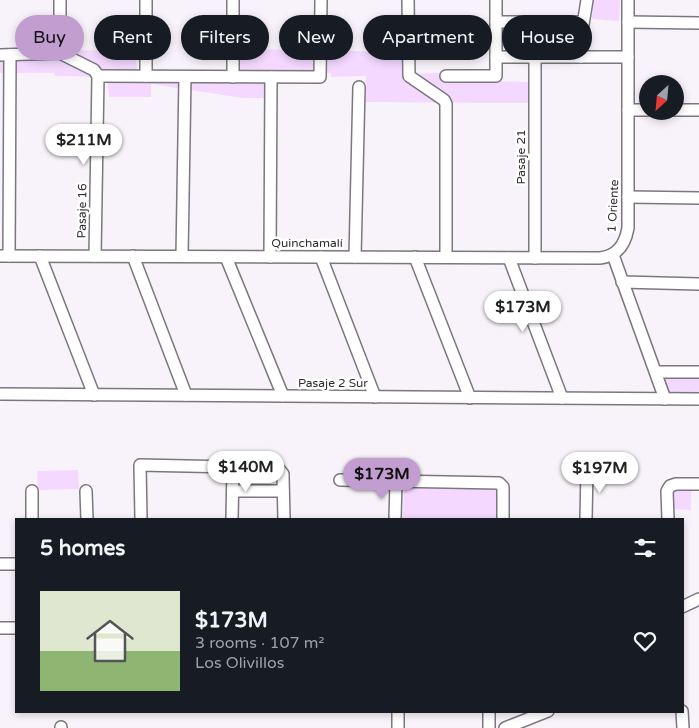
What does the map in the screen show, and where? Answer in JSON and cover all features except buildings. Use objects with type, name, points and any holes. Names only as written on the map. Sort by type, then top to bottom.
[{"type":"street","points":[[60,0],[60,15]]},
{"type":"street","points":[[146,0],[146,76]]},
{"type":"street","points":[[233,0],[233,77]]},
{"type":"street","points":[[74,60],[94,70],[98,76],[320,77],[321,0]]},
{"type":"street","points":[[408,0],[408,74],[410,78],[446,102],[446,257]]},
{"type":"street","points":[[446,76],[496,76],[496,0]]},
{"type":"street","points":[[584,15],[587,0]]},
{"type":"street","name":"1 Oriente","points":[[612,255],[623,244],[627,233],[628,0]]},
{"type":"street","points":[[496,22],[502,22]]},
{"type":"street","points":[[628,22],[699,23]]},
{"type":"street","points":[[4,256],[5,55]]},
{"type":"street","points":[[496,57],[502,57]]},
{"type":"street","points":[[592,57],[628,57]]},
{"type":"street","name":"Pasaje 21","points":[[535,60],[535,258]]},
{"type":"street","name":"Pasaje 16","points":[[95,256],[98,76]]},
{"type":"street","points":[[182,256],[185,76]]},
{"type":"street","points":[[270,257],[271,77]]},
{"type":"street","points":[[355,257],[359,87]]},
{"type":"street","points":[[628,110],[639,110]]},
{"type":"street","points":[[684,110],[699,110]]},
{"type":"street","points":[[628,197],[699,198]]},
{"type":"street","points":[[612,255],[666,398]]},
{"type":"street","name":"Quinchamalí","points":[[4,256],[600,258],[612,255]]},
{"type":"street","points":[[40,256],[94,395]]},
{"type":"street","points":[[133,256],[186,396]]},
{"type":"street","points":[[226,256],[283,396]]},
{"type":"street","points":[[321,257],[375,397]]},
{"type":"street","points":[[415,257],[470,398]]},
{"type":"street","points":[[508,258],[562,398]]},
{"type":"street","points":[[622,282],[699,284]]},
{"type":"street","points":[[656,372],[699,372]]},
{"type":"street","name":"Pasaje 2 Sur","points":[[0,393],[186,396],[666,398],[699,400]]},
{"type":"street","points":[[141,518],[140,465],[274,468],[281,470],[283,477],[284,518]]},
{"type":"street","points":[[232,518],[233,467]]},
{"type":"street","points":[[586,518],[587,468]]},
{"type":"street","points":[[340,480],[499,483],[502,485],[503,518]]},
{"type":"street","points":[[395,518],[396,481]]},
{"type":"street","points":[[668,518],[667,491],[670,486],[676,484],[699,484]]},
{"type":"street","points":[[32,491],[32,518]]},
{"type":"street","points":[[86,491],[87,518]]},
{"type":"street","points":[[233,491],[283,491]]},
{"type":"street","points":[[0,564],[15,564]]},
{"type":"street","points":[[684,606],[699,599]]},
{"type":"street","points":[[0,628],[15,628]]},
{"type":"street","points":[[398,713],[398,728]]},
{"type":"street","points":[[489,713],[489,728]]},
{"type":"street","points":[[505,728],[543,713]]},
{"type":"street","points":[[682,713],[683,728]]},
{"type":"shaded area","points":[[593,0],[620,0],[619,21],[592,19]]},
{"type":"shaded area","points":[[84,50],[94,50],[94,60],[136,60],[137,73],[240,71],[240,60],[269,60],[269,50],[279,50],[279,60],[353,60],[353,51],[363,51],[363,60],[403,60],[404,74],[491,71],[491,81],[530,82],[530,103],[365,102],[366,76],[331,77],[331,73],[264,73],[264,98],[243,98],[151,84],[151,97],[109,97],[107,77],[55,76],[54,73],[0,73],[0,60],[84,60]]},
{"type":"shaded area","points":[[664,378],[699,379],[699,396],[670,395]]},
{"type":"shaded area","points":[[78,470],[79,489],[38,490],[37,471]]},
{"type":"shaded area","points":[[404,487],[499,487],[498,518],[403,518]]},
{"type":"shaded area","points":[[674,489],[691,489],[691,510],[673,509]]}]
